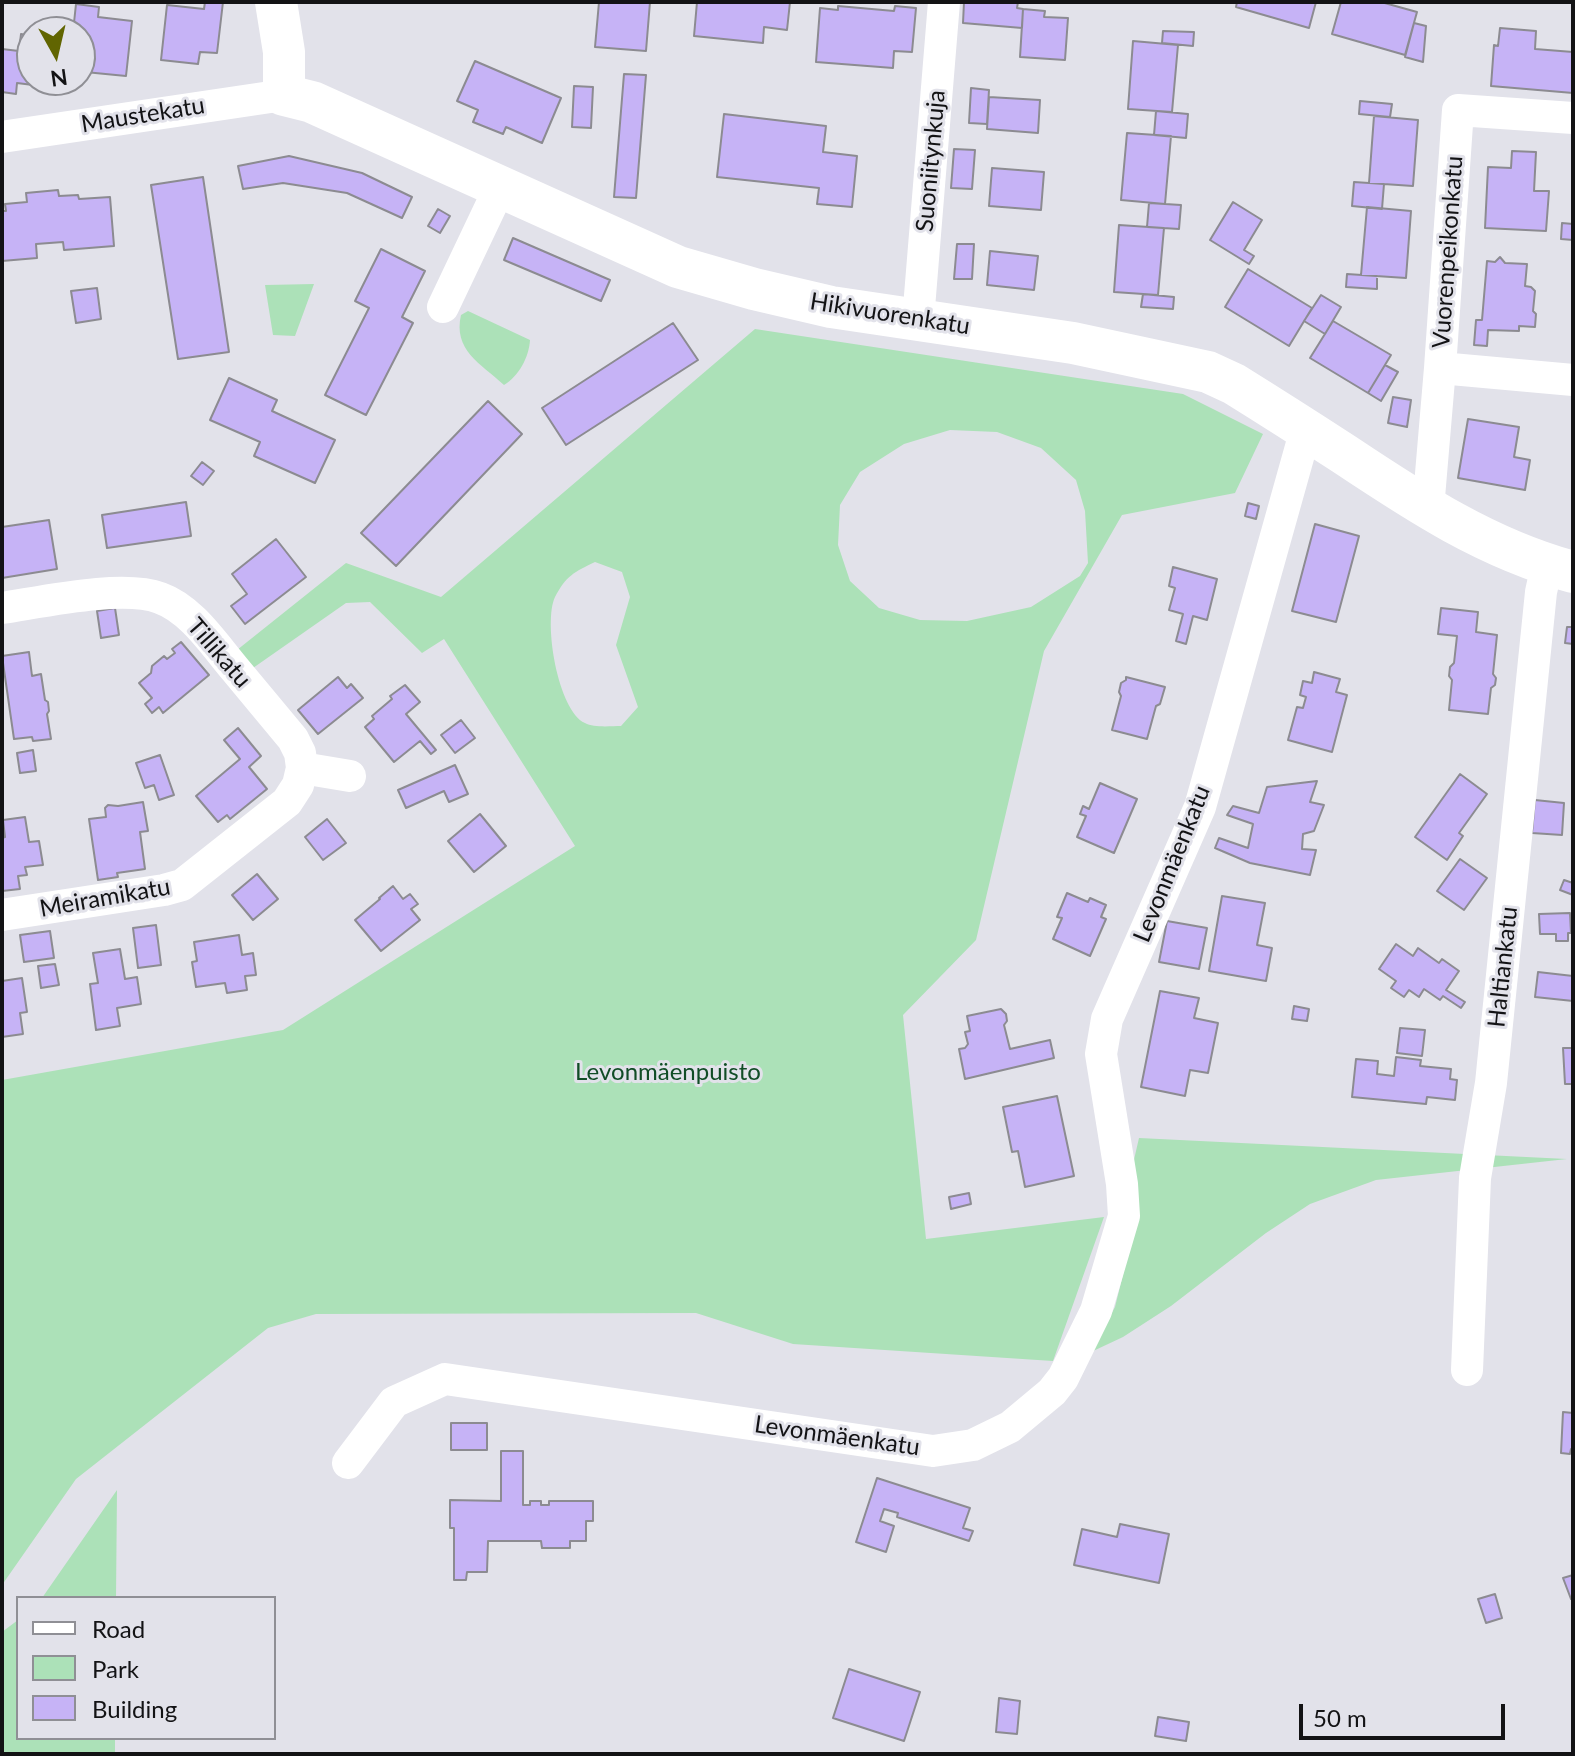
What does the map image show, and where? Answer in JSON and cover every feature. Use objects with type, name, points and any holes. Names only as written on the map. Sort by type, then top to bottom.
[{"type":"street","points":[[276,2],[284,52],[284,95]]},
{"type":"street","name":"Suoniitynkuja","points":[[918,320],[944,2]]},
{"type":"street","name":"Maustekatu","points":[[2,137],[284,95]]},
{"type":"street","name":"Hikivuorenkatu","points":[[284,95],[312,102],[678,267],[831,307],[1073,343],[1208,372],[1234,384],[1428,509],[1497,545],[1560,569]]},
{"type":"street","name":"Vuorenpeikonkatu","points":[[1428,509],[1458,110],[1573,118]]},
{"type":"street","points":[[443,307],[500,187]]},
{"type":"street","points":[[1440,368],[1573,380]]},
{"type":"street","name":"Levonmäenkatu","points":[[348,1463],[394,1402],[445,1379],[933,1451],[973,1445],[1010,1427],[1052,1392],[1063,1378],[1096,1311],[1124,1216],[1122,1184],[1101,1054],[1107,1019],[1200,807],[1306,429]]},
{"type":"street","name":"Haltiankatu","points":[[1467,1370],[1475,1178],[1491,1083],[1541,592],[1560,569]]},
{"type":"street","name":"Tillikatu","points":[[2,608],[100,594],[137,593],[158,597],[175,605],[206,634],[293,739],[300,753],[302,768]]},
{"type":"street","points":[[302,768],[350,776]]},
{"type":"street","name":"Meiramikatu","points":[[2,915],[182,885],[287,802],[298,785],[302,768]]},
{"type":"green space","points":[[314,284],[295,336],[273,335],[265,285]]},
{"type":"green space","points":[[468,311],[530,340],[522,366],[504,385],[465,347],[461,338],[461,315]]},
{"type":"green space","name":"Levonmäenpuisto","points":[[755,329],[1183,394],[1263,434],[1235,493],[1122,515],[1044,651],[976,940],[903,1015],[926,1239],[1104,1217],[1053,1361],[793,1344],[696,1313],[316,1314],[268,1328],[76,1479],[2,1585],[2,1080],[283,1030],[575,846],[444,639],[422,653],[370,602],[346,603],[253,668],[237,650],[346,563],[441,597]],"holes":[[[950,430],[997,432],[1041,448],[1076,480],[1085,511],[1088,563],[1080,576],[1031,607],[967,621],[920,620],[879,608],[850,581],[838,545],[840,505],[860,472],[904,444]],[[595,562],[622,572],[630,597],[616,645],[638,707],[621,726],[589,725],[575,715],[567,702],[555,665],[551,626],[555,597],[571,575]]]},
{"type":"green space","points":[[1139,1138],[1567,1159],[1376,1180],[1310,1204],[1266,1233],[1171,1306],[1123,1337],[1091,1352],[1115,1307],[1136,1222],[1133,1164]]},
{"type":"green space","points":[[117,1490],[116,1596],[43,1596]]},
{"type":"green space","points":[[16,1622],[16,1740],[115,1740],[115,1754],[2,1754],[2,1632]]},
{"type":"building","points":[[205,2],[223,2],[217,53],[200,52],[198,64],[161,60],[167,5],[204,9]]},
{"type":"building","points":[[599,2],[650,2],[646,51],[595,47]]},
{"type":"building","points":[[697,2],[790,2],[787,30],[764,27],[763,43],[694,36]]},
{"type":"building","points":[[964,2],[1018,2],[1017,8],[1023,9],[1022,28],[963,23]]},
{"type":"building","points":[[1237,2],[1316,2],[1309,28],[1236,7]]},
{"type":"building","points":[[1341,2],[1381,2],[1417,12],[1405,55],[1332,34]]},
{"type":"building","points":[[76,4],[99,7],[98,17],[132,21],[126,76],[96,73],[96,16],[75,16]]},
{"type":"building","points":[[838,6],[894,11],[895,6],[916,8],[912,52],[894,51],[893,68],[816,62],[820,8],[838,10]]},
{"type":"building","points":[[1023,9],[1045,11],[1044,17],[1068,18],[1065,60],[1020,57]]},
{"type":"building","points":[[1414,23],[1426,26],[1423,62],[1405,57]]},
{"type":"building","points":[[1500,28],[1536,31],[1535,49],[1573,52],[1573,93],[1491,86],[1494,45],[1498,46]]},
{"type":"building","points":[[1163,31],[1194,32],[1193,46],[1162,43]]},
{"type":"building","points":[[1133,41],[1178,45],[1172,112],[1128,109]]},
{"type":"building","points":[[2,49],[16,51],[16,94],[2,92]]},
{"type":"building","points":[[475,61],[561,98],[542,143],[506,127],[503,134],[473,122],[478,110],[457,101]]},
{"type":"building","points":[[624,74],[646,75],[636,198],[614,197]]},
{"type":"building","points":[[574,86],[593,87],[591,128],[572,127]]},
{"type":"building","points":[[971,88],[989,90],[987,124],[969,123]]},
{"type":"building","points":[[989,97],[1040,100],[1038,133],[987,129]]},
{"type":"building","points":[[1360,101],[1392,104],[1390,117],[1359,114]]},
{"type":"building","points":[[1156,111],[1188,114],[1186,138],[1154,135]]},
{"type":"building","points":[[724,114],[826,126],[823,152],[857,156],[852,207],[817,204],[819,188],[717,177]]},
{"type":"building","points":[[1374,116],[1418,120],[1413,186],[1369,183]]},
{"type":"building","points":[[1127,133],[1171,136],[1165,204],[1121,200]]},
{"type":"building","points":[[954,149],[975,150],[972,189],[951,188]]},
{"type":"building","points":[[1512,151],[1536,152],[1534,191],[1549,191],[1546,231],[1485,228],[1488,167],[1511,168]]},
{"type":"building","points":[[289,156],[362,173],[412,197],[402,218],[347,193],[283,183],[243,189],[238,166]]},
{"type":"building","points":[[992,168],[1044,172],[1041,210],[989,206]]},
{"type":"building","points":[[203,177],[229,352],[178,359],[151,185]]},
{"type":"building","points":[[1354,182],[1384,184],[1382,209],[1352,206]]},
{"type":"building","points":[[58,190],[59,196],[78,195],[79,199],[110,197],[114,246],[64,250],[63,242],[36,244],[37,258],[2,261],[2,211],[6,211],[5,204],[27,202],[26,193]]},
{"type":"building","points":[[1233,202],[1262,220],[1244,250],[1254,256],[1249,264],[1210,240]]},
{"type":"building","points":[[1149,203],[1181,205],[1179,229],[1147,227]]},
{"type":"building","points":[[1367,207],[1411,211],[1406,278],[1361,275]]},
{"type":"building","points":[[438,209],[450,216],[440,233],[428,226]]},
{"type":"building","points":[[1562,223],[1573,224],[1573,240],[1561,239]]},
{"type":"building","points":[[1119,225],[1164,228],[1158,295],[1114,292]]},
{"type":"building","points":[[513,238],[610,280],[601,301],[504,260]]},
{"type":"building","points":[[957,244],[974,244],[972,279],[954,279]]},
{"type":"building","points":[[381,249],[425,271],[402,317],[413,323],[366,415],[325,395],[369,308],[355,301]]},
{"type":"building","points":[[990,251],[1038,256],[1034,290],[987,285]]},
{"type":"building","points":[[1500,257],[1505,263],[1527,264],[1525,286],[1535,291],[1535,327],[1519,326],[1519,331],[1488,330],[1487,346],[1474,345],[1476,320],[1482,320],[1487,261],[1495,262]]},
{"type":"building","points":[[1248,269],[1312,308],[1289,346],[1225,307]]},
{"type":"building","points":[[1347,274],[1377,276],[1377,289],[1346,287]]},
{"type":"building","points":[[97,288],[101,319],[76,323],[71,291]]},
{"type":"building","points":[[1143,294],[1174,297],[1173,309],[1141,307]]},
{"type":"building","points":[[1321,295],[1341,307],[1325,334],[1304,321]]},
{"type":"building","points":[[1333,321],[1391,355],[1368,393],[1310,358]]},
{"type":"building","points":[[673,323],[698,360],[566,445],[542,408]]},
{"type":"building","points":[[1385,365],[1398,372],[1381,401],[1368,393]]},
{"type":"building","points":[[229,378],[277,400],[272,411],[335,440],[315,483],[254,456],[260,442],[210,420]]},
{"type":"building","points":[[1393,397],[1411,400],[1407,427],[1388,423]]},
{"type":"building","points":[[488,401],[522,434],[396,566],[361,533]]},
{"type":"building","points":[[1468,419],[1519,427],[1514,457],[1530,460],[1525,490],[1458,478]]},
{"type":"building","points":[[202,462],[214,471],[203,485],[191,476]]},
{"type":"building","points":[[186,502],[191,536],[107,548],[102,515]]},
{"type":"building","points":[[1248,503],[1259,506],[1256,519],[1245,516]]},
{"type":"building","points":[[49,520],[57,569],[2,578],[2,527]]},
{"type":"building","points":[[1315,524],[1359,536],[1336,622],[1292,611]]},
{"type":"building","points":[[276,539],[306,577],[245,624],[231,606],[247,594],[232,574]]},
{"type":"building","points":[[1173,567],[1217,579],[1207,620],[1193,616],[1186,644],[1176,641],[1183,614],[1169,610],[1175,588],[1169,586]]},
{"type":"building","points":[[115,608],[119,635],[101,638],[97,611]]},
{"type":"building","points":[[1441,608],[1478,612],[1476,632],[1497,635],[1493,674],[1496,678],[1491,688],[1488,714],[1449,710],[1452,680],[1449,676],[1457,636],[1438,634]]},
{"type":"building","points":[[1567,627],[1573,627],[1573,644],[1565,643]]},
{"type":"building","points":[[181,642],[209,675],[163,713],[159,707],[152,713],[145,704],[152,698],[139,683],[164,656],[167,659],[175,653],[172,649]]},
{"type":"building","points":[[29,652],[32,676],[41,674],[45,700],[48,702],[51,739],[14,739],[2,656]]},
{"type":"building","points":[[1314,672],[1340,679],[1336,692],[1347,695],[1332,752],[1288,740],[1297,707],[1303,708],[1306,697],[1300,695],[1303,681],[1312,683]]},
{"type":"building","points":[[338,677],[347,688],[351,684],[363,698],[318,734],[298,710]]},
{"type":"building","points":[[1126,677],[1165,687],[1147,739],[1112,730],[1121,696],[1121,683]]},
{"type":"building","points":[[405,685],[420,702],[406,714],[436,750],[431,754],[420,741],[394,762],[365,727],[374,719],[372,716],[392,699],[390,696]]},
{"type":"building","points":[[461,720],[475,738],[455,753],[441,735]]},
{"type":"building","points":[[238,728],[261,756],[249,767],[267,789],[230,819],[227,815],[218,822],[196,796],[240,759],[224,740]]},
{"type":"building","points":[[33,750],[36,771],[20,773],[17,753]]},
{"type":"building","points":[[160,755],[174,795],[159,800],[154,785],[145,788],[136,763]]},
{"type":"building","points":[[455,765],[468,794],[449,802],[444,791],[406,808],[398,790]]},
{"type":"building","points":[[1460,774],[1487,794],[1459,833],[1463,836],[1447,860],[1415,837]]},
{"type":"building","points":[[1317,781],[1310,802],[1324,805],[1314,831],[1303,834],[1302,849],[1316,850],[1310,875],[1250,863],[1215,848],[1219,838],[1248,848],[1253,824],[1227,815],[1233,806],[1259,813],[1267,787]]},
{"type":"building","points":[[1100,783],[1137,799],[1114,853],[1077,837],[1086,816],[1080,814],[1083,806],[1089,809]]},
{"type":"building","points":[[1535,800],[1564,803],[1562,835],[1532,833]]},
{"type":"building","points":[[143,802],[148,831],[140,832],[145,869],[117,873],[118,877],[98,880],[89,819],[106,817],[105,808],[108,805]]},
{"type":"building","points":[[480,814],[506,846],[474,872],[448,841]]},
{"type":"building","points":[[25,817],[29,842],[39,841],[43,865],[25,867],[27,875],[18,876],[20,889],[2,891],[3,820]]},
{"type":"building","points":[[327,819],[346,843],[323,860],[305,837]]},
{"type":"building","points":[[1460,859],[1487,878],[1464,910],[1437,891]]},
{"type":"building","points":[[257,874],[278,899],[253,920],[232,895]]},
{"type":"building","points":[[1564,880],[1573,883],[1573,895],[1560,890]]},
{"type":"building","points":[[393,886],[403,899],[410,894],[418,904],[411,909],[420,920],[381,951],[355,920]]},
{"type":"building","points":[[1067,893],[1088,902],[1090,898],[1106,905],[1101,917],[1106,919],[1090,956],[1053,939],[1062,918],[1057,917]]},
{"type":"building","points":[[1222,896],[1265,903],[1257,945],[1272,948],[1266,981],[1209,971]]},
{"type":"building","points":[[1570,913],[1571,933],[1568,933],[1568,941],[1556,941],[1556,934],[1540,934],[1539,914]]},
{"type":"building","points":[[1167,921],[1207,928],[1199,969],[1159,962]]},
{"type":"building","points":[[156,925],[161,965],[138,968],[133,928]]},
{"type":"building","points":[[50,931],[54,958],[24,962],[20,935]]},
{"type":"building","points":[[239,935],[242,955],[253,953],[256,975],[245,976],[247,990],[227,993],[225,983],[196,987],[192,962],[197,961],[194,942]]},
{"type":"building","points":[[1396,944],[1413,956],[1418,948],[1439,963],[1442,959],[1459,971],[1446,990],[1465,1002],[1461,1008],[1443,996],[1440,1000],[1424,989],[1419,997],[1409,990],[1404,997],[1391,988],[1396,981],[1379,969]]},
{"type":"building","points":[[120,949],[125,979],[137,977],[141,1004],[117,1008],[120,1026],[96,1030],[90,984],[98,983],[93,953]]},
{"type":"building","points":[[55,964],[59,985],[41,988],[38,966]]},
{"type":"building","points":[[1538,972],[1573,976],[1573,1001],[1535,997]]},
{"type":"building","points":[[22,978],[27,1012],[20,1013],[23,1034],[2,1037],[2,981]]},
{"type":"building","points":[[1160,991],[1199,998],[1194,1018],[1218,1023],[1208,1073],[1190,1070],[1185,1096],[1141,1087]]},
{"type":"building","points":[[1294,1006],[1309,1009],[1307,1021],[1292,1019]]},
{"type":"building","points":[[1001,1009],[1006,1014],[1004,1025],[1010,1049],[1050,1040],[1054,1058],[965,1079],[959,1049],[968,1044],[965,1032],[970,1031],[967,1016]]},
{"type":"building","points":[[1400,1028],[1425,1030],[1422,1056],[1397,1053]]},
{"type":"building","points":[[1563,1048],[1573,1048],[1573,1084],[1565,1084]]},
{"type":"building","points":[[1396,1057],[1421,1060],[1420,1066],[1451,1069],[1450,1079],[1457,1080],[1455,1100],[1427,1097],[1426,1104],[1352,1097],[1356,1059],[1378,1061],[1377,1074],[1394,1076]]},
{"type":"building","points":[[1057,1096],[1074,1176],[1025,1187],[1018,1151],[1012,1152],[1003,1107]]},
{"type":"building","points":[[969,1193],[971,1204],[951,1209],[949,1197]]},
{"type":"building","points":[[1563,1412],[1573,1413],[1573,1449],[1570,1454],[1561,1453]]},
{"type":"building","points":[[451,1423],[487,1423],[487,1450],[451,1450]]},
{"type":"building","points":[[501,1451],[523,1451],[523,1505],[530,1505],[530,1501],[549,1505],[549,1501],[593,1501],[593,1521],[586,1521],[586,1541],[570,1541],[570,1548],[542,1548],[541,1541],[488,1541],[487,1572],[467,1572],[466,1580],[454,1580],[454,1528],[450,1528],[450,1500],[501,1501]]},
{"type":"building","points":[[877,1478],[970,1508],[963,1528],[973,1531],[969,1541],[897,1517],[898,1513],[884,1509],[880,1521],[894,1526],[886,1552],[856,1542]]},
{"type":"building","points":[[1120,1524],[1169,1534],[1159,1583],[1074,1565],[1082,1529],[1117,1537]]},
{"type":"building","points":[[1573,1575],[1573,1598],[1571,1599],[1563,1578]]},
{"type":"building","points":[[1495,1594],[1502,1618],[1486,1623],[1478,1599]]},
{"type":"building","points":[[849,1669],[920,1692],[904,1741],[833,1718]]},
{"type":"building","points":[[999,1698],[1020,1701],[1017,1734],[996,1732]]},
{"type":"building","points":[[1158,1717],[1189,1722],[1186,1741],[1155,1736]]}]
